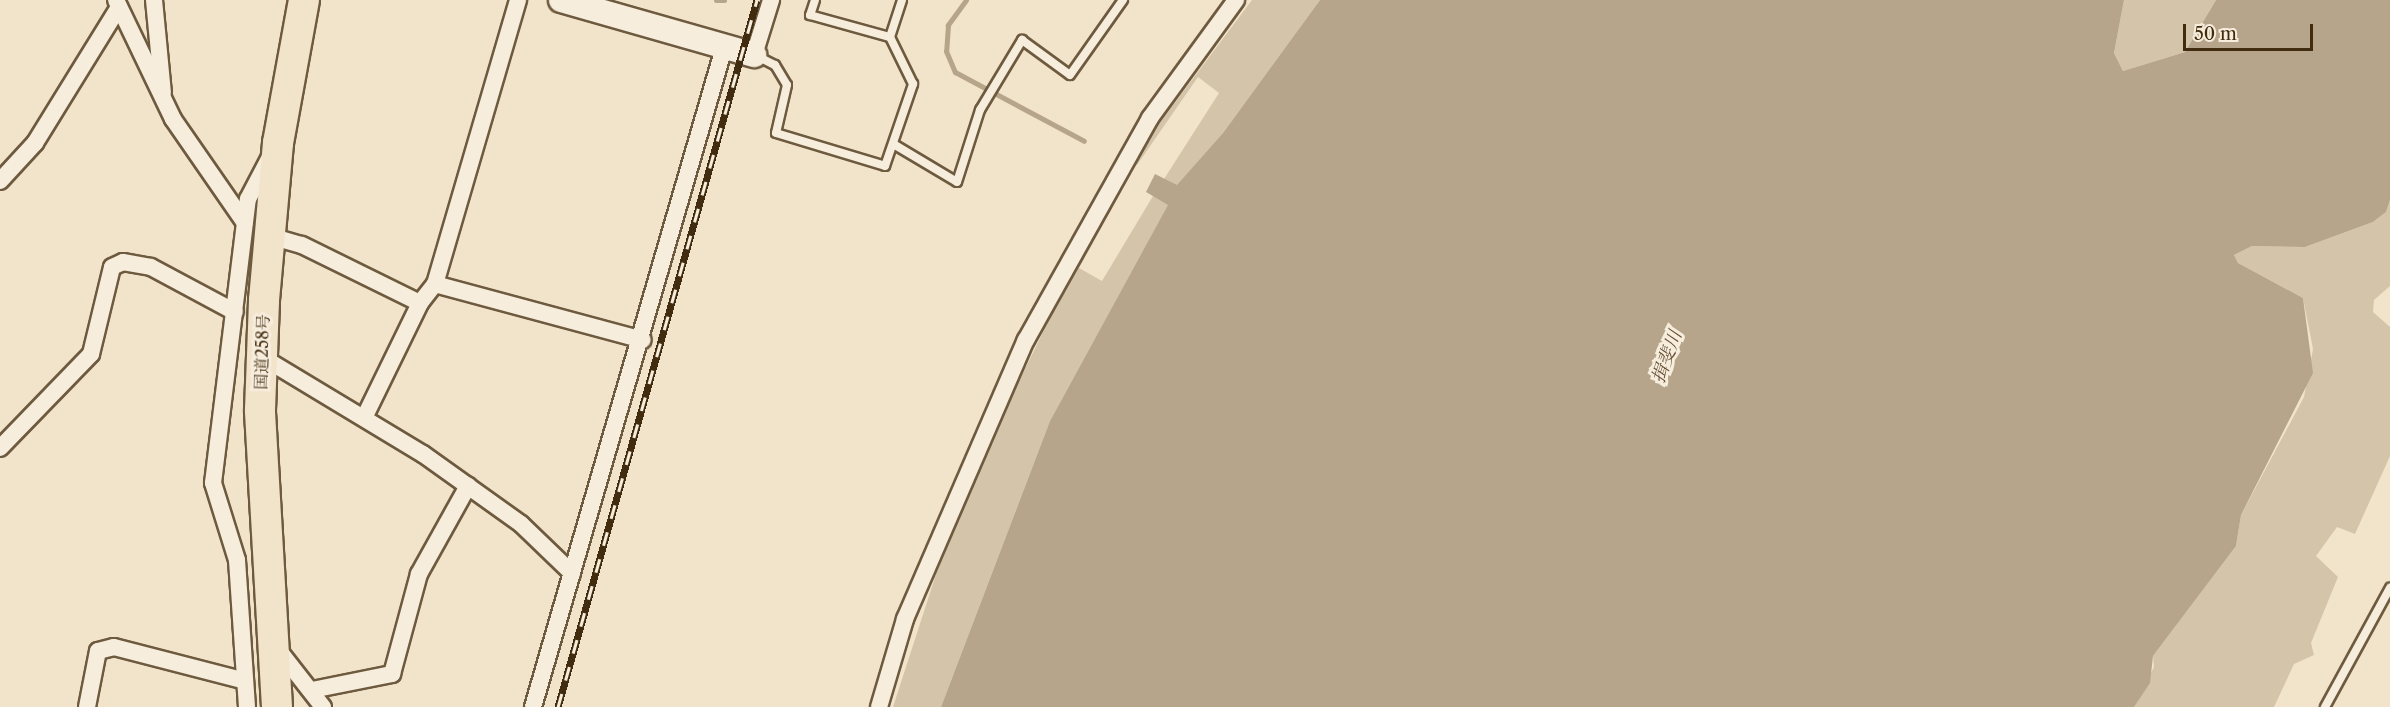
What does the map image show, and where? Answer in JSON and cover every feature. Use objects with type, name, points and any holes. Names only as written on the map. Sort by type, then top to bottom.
[{"type":"highway","name":"国道258号","points":[[277,707],[260,410],[262,357],[257,229],[278,143],[304,0]]},
{"type":"street","points":[[154,0],[164,100]]},
{"type":"street","points":[[364,416],[420,303],[435,284],[518,0]]},
{"type":"street","points":[[561,0],[754,55],[771,0]]},
{"type":"street","points":[[879,707],[905,619],[1026,340],[1150,118],[1236,0]]},
{"type":"street","points":[[117,4],[164,100],[257,229],[302,245],[420,303]]},
{"type":"street","points":[[0,182],[35,143],[117,4]]},
{"type":"street","points":[[533,707],[643,340],[724,48]]},
{"type":"street","points":[[247,707],[237,560],[213,483],[235,312],[257,229]]},
{"type":"street","points":[[0,448],[91,354],[112,267],[123,262],[151,267],[235,312]]},
{"type":"street","points":[[435,284],[643,340]]},
{"type":"street","points":[[262,357],[364,416],[468,486],[521,524],[572,573]]},
{"type":"street","points":[[312,690],[330,682],[392,674],[419,574],[468,486]]},
{"type":"street","points":[[274,641],[291,672],[312,690],[323,707]]},
{"type":"street","points":[[87,707],[98,651],[114,647],[245,681]]},
{"type":"lane","points":[[815,0],[810,15],[890,37]]},
{"type":"lane","points":[[754,55],[775,66],[787,85],[776,133],[885,166],[895,145],[913,84],[890,37],[902,0]]},
{"type":"lane","points":[[895,145],[957,182],[980,111],[998,75],[1022,40],[1070,75],[1123,0]]},
{"type":"lane","points":[[2325,707],[2390,588]]},
{"type":"shaded area","points":[[1252,0],[1320,0],[1223,133],[1177,186],[1164,179],[1219,93],[1198,77],[1137,165],[1131,161]]},
{"type":"shaded area","points":[[2124,0],[2216,0],[2185,52],[2123,71],[2114,53]]},
{"type":"shaded area","points":[[1153,196],[1169,204],[1050,421],[941,707],[893,707],[940,562],[996,428],[1109,198],[1116,201],[1079,268],[1102,281]]},
{"type":"shaded area","points":[[2390,200],[2390,286],[2374,300],[2373,312],[2390,327],[2390,456],[2355,534],[2337,527],[2316,556],[2338,577],[2311,643],[2314,655],[2294,664],[2274,707],[2134,707],[2154,667],[2153,656],[2236,546],[2241,515],[2304,397],[2313,349],[2303,298],[2238,263],[2234,255],[2252,246],[2305,247],[2373,222],[2386,212]]},
{"type":"water","name":"揖斐川","points":[[1320,0],[2124,0],[2114,53],[2123,71],[2185,52],[2216,0],[2390,0],[2390,200],[2386,212],[2373,222],[2305,247],[2252,246],[2234,255],[2238,263],[2303,298],[2313,373],[2241,515],[2236,546],[2153,656],[2150,683],[2134,707],[941,707],[1050,421],[1168,205],[1146,192],[1155,174],[1177,185],[1223,133]]},
{"type":"waterway","points":[[716,0],[724,0]]},
{"type":"waterway","points":[[966,0],[948,25],[946,51],[955,72],[1084,141]]},
{"type":"railway","points":[[558,707],[757,0]]}]
